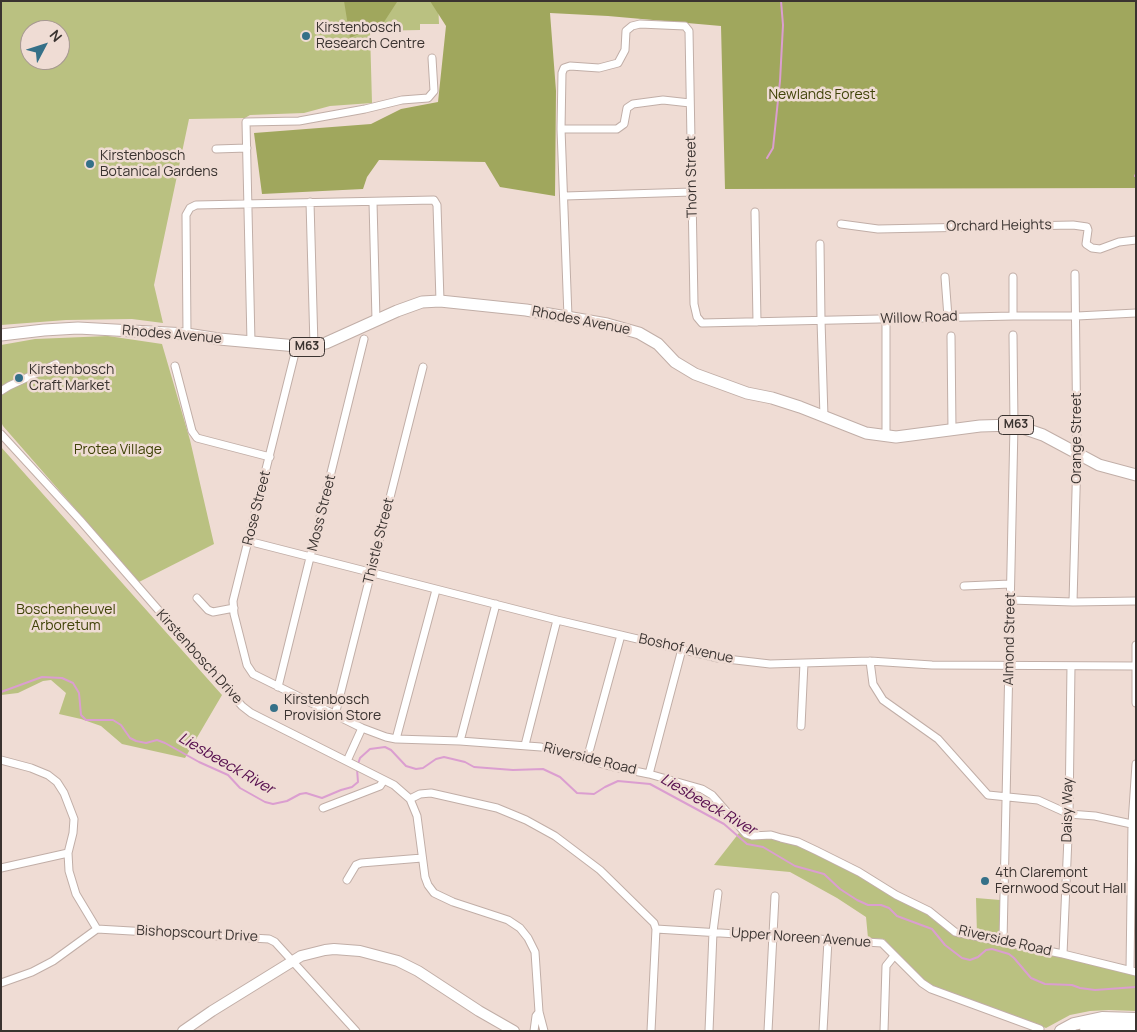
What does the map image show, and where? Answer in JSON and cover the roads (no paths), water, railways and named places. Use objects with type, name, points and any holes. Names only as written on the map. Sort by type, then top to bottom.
[{"type":"highway","points":[[1061,1031],[1074,1024],[1102,1018],[1136,1019]]},
{"type":"highway","points":[[1086,1031],[1103,1029],[1136,1030]]},
{"type":"main road","name":"Rhodes Avenue","points":[[1,335],[78,328],[187,334],[219,339],[314,346],[332,340],[410,305],[440,301],[568,317],[607,324],[639,333],[658,344],[675,362],[695,374],[747,393],[772,398],[800,407],[866,433],[886,437],[993,425],[1014,425],[1043,435],[1099,466],[1136,475]]},
{"type":"street","name":"Thorn Street","points":[[562,129],[561,79],[564,68],[576,65],[599,68],[618,63],[625,50],[626,31],[632,26],[640,24],[681,25],[688,28],[694,304],[697,317],[702,323]]},
{"type":"street","points":[[251,342],[246,122],[299,121],[402,100],[428,98],[434,91],[432,58]]},
{"type":"street","points":[[568,317],[562,129],[617,129],[624,124],[628,108],[633,104],[663,100],[690,103]]},
{"type":"street","points":[[216,149],[246,148]]},
{"type":"street","points":[[565,196],[692,192]]},
{"type":"street","points":[[187,334],[186,215],[190,208],[196,205],[432,200],[437,205],[440,301]]},
{"type":"street","points":[[310,202],[314,346]]},
{"type":"street","points":[[373,202],[376,320]]},
{"type":"street","points":[[755,212],[757,322]]},
{"type":"street","name":"Orchard Heights","points":[[841,224],[878,229],[1074,225],[1087,227],[1086,244],[1092,248],[1100,249],[1119,242],[1136,240]]},
{"type":"street","points":[[820,244],[824,417]]},
{"type":"street","name":"Orange Street","points":[[1073,602],[1077,455],[1076,274]]},
{"type":"street","points":[[945,277],[948,318]]},
{"type":"street","points":[[1013,277],[1013,316]]},
{"type":"street","name":"Willow Road","points":[[702,323],[1077,316],[1136,313]]},
{"type":"street","points":[[886,320],[886,437]]},
{"type":"street","points":[[951,336],[952,430]]},
{"type":"street","name":"Almond Street","points":[[1003,942],[1014,425],[1013,336]]},
{"type":"street","name":"Moss Street","points":[[278,687],[364,339]]},
{"type":"street","name":"Rose Street","points":[[249,669],[234,608],[234,598],[294,357],[295,346]]},
{"type":"street","points":[[1,392],[9,386],[56,364]]},
{"type":"street","points":[[175,366],[192,431],[197,438],[270,456]]},
{"type":"street","name":"Thistle Street","points":[[335,715],[423,368]]},
{"type":"street","name":"Kirstenbosch Drive","points":[[1,434],[85,526],[242,706],[251,713],[363,768],[403,792],[410,799]]},
{"type":"street","name":"Boshof Avenue","points":[[248,541],[620,636],[718,658],[770,664],[870,661],[932,665],[1136,666]]},
{"type":"street","points":[[964,586],[1010,584]]},
{"type":"street","points":[[396,739],[436,590]]},
{"type":"street","points":[[197,598],[208,610],[213,612],[234,608]]},
{"type":"street","points":[[1010,600],[1136,601]]},
{"type":"street","points":[[460,741],[496,604]]},
{"type":"street","points":[[525,744],[557,620]]},
{"type":"street","points":[[587,759],[620,636]]},
{"type":"street","points":[[1136,645],[1136,703]]},
{"type":"street","points":[[648,774],[682,649]]},
{"type":"street","points":[[870,661],[873,684],[883,700],[938,739],[988,795],[1038,800],[1069,814],[1095,816],[1134,824]]},
{"type":"street","points":[[801,726],[804,663]]},
{"type":"street","name":"Daisy Way","points":[[1063,954],[1069,814],[1071,666]]},
{"type":"street","name":"Riverside Road","points":[[249,669],[256,676],[381,736],[396,739],[525,744],[648,774],[708,792],[746,834],[752,836],[771,835],[798,842],[859,872],[896,895],[929,912],[956,932],[1063,954],[1133,971]]},
{"type":"street","points":[[349,762],[362,728]]},
{"type":"street","points":[[1,760],[31,768],[48,775],[57,782],[70,806],[74,819],[68,853],[69,871],[76,894],[97,929],[53,961],[32,972],[1,983]]},
{"type":"street","points":[[1133,971],[1136,764]]},
{"type":"street","points":[[323,808],[380,786],[384,780]]},
{"type":"street","points":[[544,1031],[539,1012],[535,952],[528,938],[520,928],[508,920],[453,902],[434,893],[428,885],[422,858],[417,816],[410,799],[420,794],[431,794],[497,808],[526,820],[555,836],[600,870],[654,923],[656,929],[651,1031]]},
{"type":"street","points":[[1,868],[68,853]]},
{"type":"street","points":[[347,880],[356,865],[360,863],[422,858]]},
{"type":"street","points":[[708,1031],[713,932],[718,893]]},
{"type":"street","points":[[768,1031],[775,896]]},
{"type":"street","name":"Bishopscourt Drive","points":[[97,929],[269,939],[275,942],[356,1031]]},
{"type":"street","name":"Upper Noreen Avenue","points":[[656,929],[882,943],[922,983],[931,989],[1040,1029]]},
{"type":"street","points":[[823,1031],[828,940]]},
{"type":"street","points":[[183,1031],[212,1010],[292,961],[314,952],[334,949],[360,952],[398,961],[418,971],[479,1011],[514,1031]]},
{"type":"street","points":[[884,1031],[886,966],[894,956]]},
{"type":"street","points":[[534,1031],[536,1016],[539,1012]]},
{"type":"waterway","points":[[767,158],[773,148],[780,81],[783,25],[781,1]]},
{"type":"waterway","name":"Liesbeeck River","points":[[1,692],[42,677],[62,678],[73,683],[79,693],[81,715],[86,720],[113,720],[121,725],[130,738],[136,741],[146,743],[157,740],[165,743],[199,762],[228,775],[240,788],[265,802],[273,804],[287,801],[306,793],[322,798],[352,787],[358,782],[357,769]]},
{"type":"waterway","name":"Liesbeeck River","points":[[358,764],[360,758],[370,749],[385,747],[391,750],[406,766],[416,769],[423,768],[436,759],[444,757],[465,762],[474,767],[513,770],[543,769],[560,777],[577,793],[594,794],[618,781],[650,784],[724,824],[747,844],[763,847],[795,866],[824,874],[840,889],[857,900],[868,905],[881,905],[889,908],[897,916],[932,929],[945,945],[962,958],[970,960],[978,957],[986,950],[992,949],[1009,954],[1031,978],[1045,984],[1072,985],[1095,990],[1136,987]]},
{"type":"place","name":"Kirstenbosch Research Centre","points":[[306,36]]},
{"type":"place","name":"Kirstenbosch Botanical Gardens","points":[[90,164]]},
{"type":"place","name":"Kirstenbosch Craft Market","points":[[19,378]]},
{"type":"place","name":"Kirstenbosch Provision Store","points":[[274,708]]},
{"type":"place","name":"4th Claremont Fernwood Scout Hall","points":[[985,881]]},
{"type":"park label","name":"Newlands Forest","points":[[822,95]]},
{"type":"park label","name":"Protea Village","points":[[118,450]]},
{"type":"park label","name":"Boschenheuvel Arboretum","points":[[66,618]]}]
